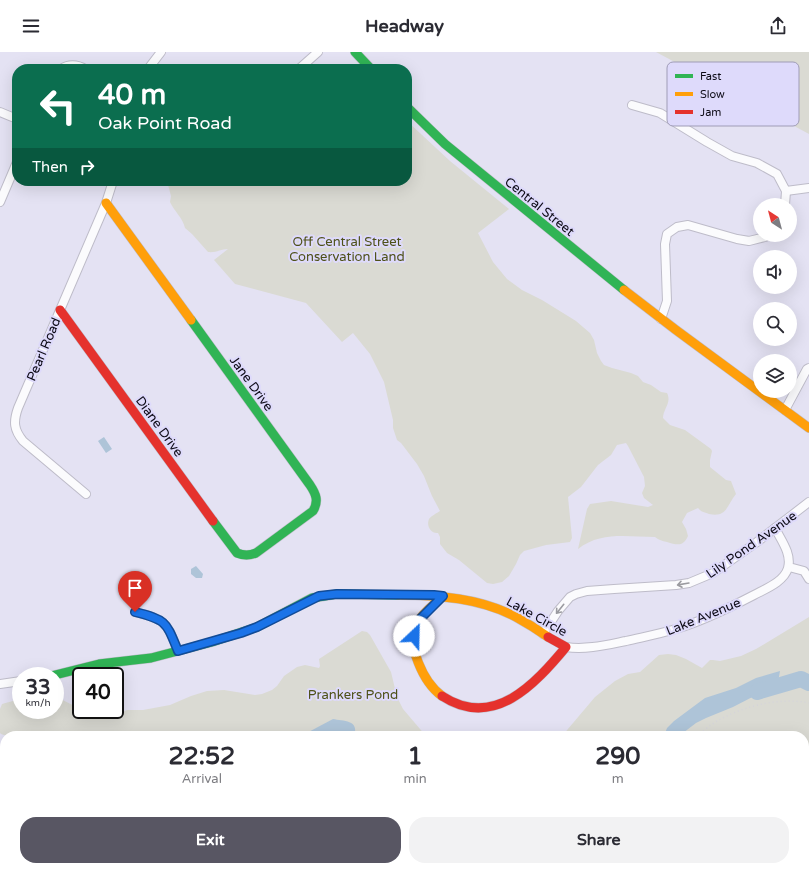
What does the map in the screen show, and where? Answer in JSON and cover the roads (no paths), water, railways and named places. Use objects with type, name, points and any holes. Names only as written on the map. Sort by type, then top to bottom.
[{"type":"street","points":[[152,64],[161,52]]},
{"type":"street","points":[[304,64],[318,52]]},
{"type":"street","points":[[355,52],[366,64]]},
{"type":"street","points":[[632,105],[660,113],[667,117]]},
{"type":"street","points":[[0,112],[12,117]]},
{"type":"street","name":"Central Street","points":[[412,112],[433,134],[459,156],[661,319],[809,428]]},
{"type":"street","points":[[681,126],[732,156],[757,163],[777,174],[786,191],[786,198]]},
{"type":"street","points":[[0,202],[12,174]]},
{"type":"street","name":"Pearl Road","points":[[86,494],[23,441],[17,433],[14,423],[18,408],[106,203],[111,186]]},
{"type":"street","points":[[786,191],[809,188]]},
{"type":"street","name":"Jane Drive","points":[[106,203],[310,485],[316,496],[316,508],[310,514],[256,553],[247,556],[240,555]]},
{"type":"street","points":[[661,319],[667,301],[664,244],[667,234],[676,227],[688,225],[737,239],[749,241],[753,240]]},
{"type":"street","name":"Diane Drive","points":[[60,310],[240,555]]},
{"type":"street","points":[[785,410],[807,369],[809,368]]},
{"type":"street","name":"Lily Pond Avenue","points":[[543,634],[558,611],[570,597],[576,594],[599,590],[660,587],[690,583],[713,573],[722,567],[809,502]]},
{"type":"street","points":[[775,528],[787,551],[789,567],[804,571],[809,579]]},
{"type":"street","name":"Lake Avenue","points":[[566,647],[579,649],[648,637],[677,629],[726,609],[766,589],[782,578],[789,567]]},
{"type":"street","points":[[64,673],[89,666],[151,658],[241,633],[257,627],[319,596],[337,594],[443,596]]},
{"type":"street","name":"Lake Circle","points":[[443,596],[466,600],[498,609],[522,620],[543,634],[566,647],[538,678],[515,697],[502,703],[480,708],[468,708],[457,705],[434,690],[427,682],[422,672],[414,646],[414,636],[419,620],[443,596]]},
{"type":"street","points":[[135,612],[158,618],[166,624],[178,651]]},
{"type":"street","points":[[0,684],[12,682]]},
{"type":"water","points":[[104,437],[112,449],[106,453],[98,441]]},
{"type":"water","points":[[196,566],[203,574],[202,578],[196,578],[191,574],[191,569]]},
{"type":"water","points":[[780,671],[776,693],[764,691],[733,707],[696,723],[686,731],[666,731],[674,721],[705,698],[736,688],[756,678]]},
{"type":"water","points":[[333,719],[350,722],[355,727],[355,731],[310,731]]},
{"type":"waterway","points":[[757,692],[801,679],[809,683]]},
{"type":"park label","name":"Off Central Street Conservation Land","points":[[347,248]]},
{"type":"park label","name":"Prankers Pond","points":[[353,694]]}]
